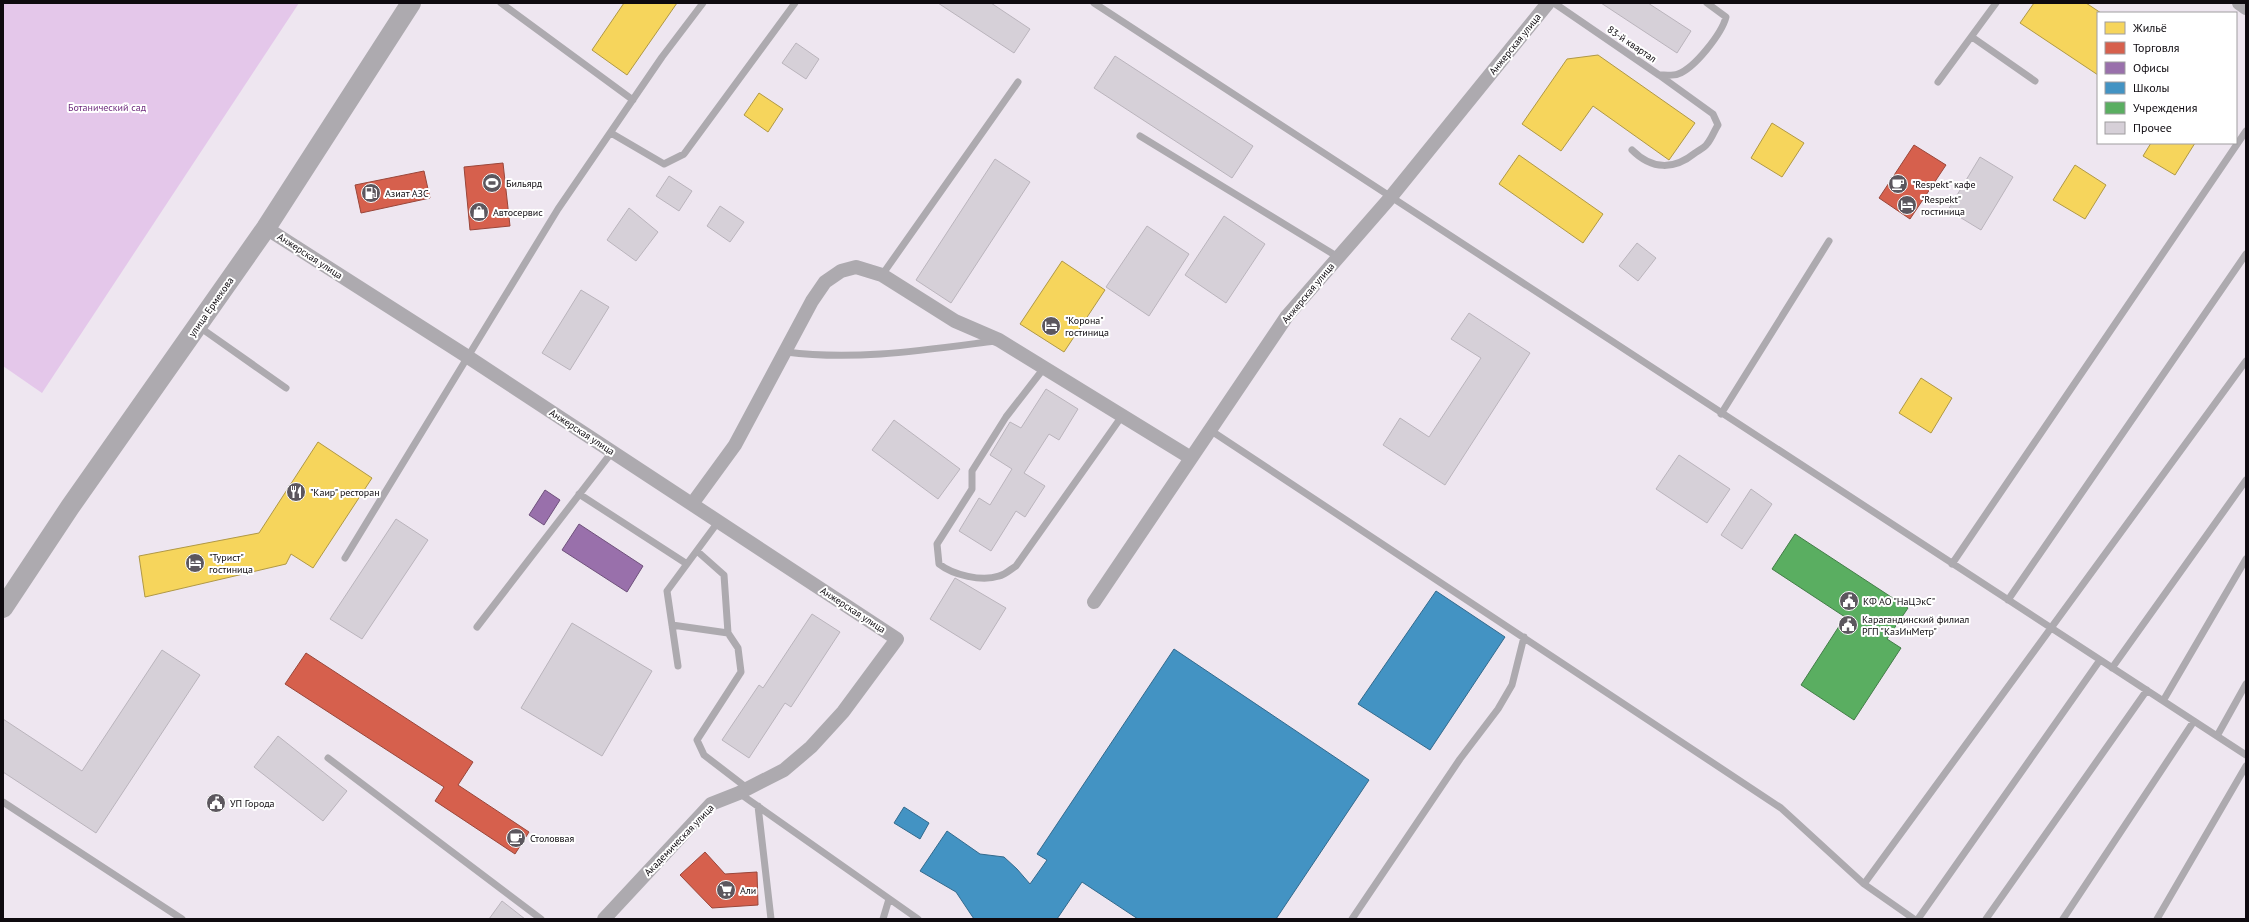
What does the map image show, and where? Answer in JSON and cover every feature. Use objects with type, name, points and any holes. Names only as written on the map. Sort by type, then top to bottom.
[{"type":"main road","name":"улица Ермекова","points":[[3,608],[70,507],[266,228],[412,3]]},
{"type":"street","name":"Анжерская улица","points":[[1094,602],[1287,316],[1390,198],[1548,3]]},
{"type":"street","points":[[2239,3],[2246,8]]},
{"type":"street","name":"Анжерская улица","points":[[266,228],[468,357],[896,639]]},
{"type":"street","points":[[692,504],[735,445],[812,301],[825,282],[841,271],[856,267],[882,275],[955,321],[999,340],[1191,458]]},
{"type":"street","name":"Академическая улица","points":[[604,919],[711,804],[743,791],[784,770],[811,747],[844,712],[896,639]]},
{"type":"lane","points":[[501,3],[633,100]]},
{"type":"lane","points":[[345,558],[558,209],[633,100],[703,3]]},
{"type":"lane","points":[[611,133],[664,164],[684,154],[795,3]]},
{"type":"lane","points":[[1094,3],[1390,198],[2246,755]]},
{"type":"lane","name":"83-й квартал","points":[[1554,3],[1659,75],[1677,74],[1690,68],[1724,26],[1726,17],[1707,3]]},
{"type":"lane","points":[[1938,82],[1996,3]]},
{"type":"lane","points":[[1972,37],[2035,81]]},
{"type":"lane","points":[[1632,150],[1642,160],[1656,165],[1668,165],[1684,162],[1707,144],[1718,125],[1714,114],[1659,75]]},
{"type":"lane","points":[[882,275],[1018,82]]},
{"type":"lane","points":[[1952,564],[2246,131]]},
{"type":"lane","points":[[1140,136],[1338,257]]},
{"type":"lane","points":[[1721,414],[1829,241]]},
{"type":"lane","points":[[2008,600],[2246,254]]},
{"type":"lane","points":[[198,326],[286,388]]},
{"type":"lane","points":[[786,352],[853,356],[920,351],[999,340]]},
{"type":"lane","points":[[1864,884],[2246,361]]},
{"type":"lane","points":[[1044,368],[1006,417],[972,471],[974,479],[972,489],[937,544],[939,564],[947,571],[980,578],[1000,576],[1016,566],[1122,416]]},
{"type":"lane","points":[[1210,430],[1781,808],[1864,884],[1914,919]]},
{"type":"lane","points":[[477,627],[612,452]]},
{"type":"lane","points":[[2112,668],[2246,480]]},
{"type":"lane","points":[[579,494],[687,564]]},
{"type":"lane","points":[[678,666],[667,592],[718,522]]},
{"type":"lane","points":[[697,551],[724,574],[728,633],[738,648],[740,672],[697,740],[704,755],[758,806],[918,919]]},
{"type":"lane","points":[[2163,701],[2246,559]]},
{"type":"lane","points":[[672,625],[728,633]]},
{"type":"lane","points":[[1352,919],[1460,759],[1498,709],[1512,685],[1524,637]]},
{"type":"lane","points":[[1918,919],[2100,660]]},
{"type":"lane","points":[[2217,736],[2246,684]]},
{"type":"lane","points":[[1986,919],[2146,690]]},
{"type":"lane","points":[[2063,919],[2194,720]]},
{"type":"lane","points":[[328,758],[541,919]]},
{"type":"lane","points":[[2157,919],[2246,766]]},
{"type":"lane","points":[[3,802],[182,919]]},
{"type":"lane","points":[[758,806],[771,919]]},
{"type":"lane","points":[[883,919],[889,899]]},
{"type":"green space","name":"Ботанический сад","points":[[3,3],[299,3],[42,393],[3,366]]},
{"type":"building: Жильё","points":[[624,3],[677,3],[627,75],[592,50]]},
{"type":"building: Жильё","points":[[2034,3],[2086,3],[2100,12],[2097,12],[2097,74],[2020,23]]},
{"type":"building: Жильё","points":[[1598,55],[1695,123],[1669,160],[1593,106],[1561,151],[1522,124],[1567,59]]},
{"type":"building: Жильё","points":[[759,93],[783,109],[768,132],[744,115]]},
{"type":"building: Жильё","points":[[1772,123],[1804,143],[1782,177],[1751,158]]},
{"type":"building: Жильё","points":[[2150,144],[2194,144],[2175,175],[2143,156]]},
{"type":"building: Жильё","points":[[1519,155],[1603,214],[1583,243],[1499,184]]},
{"type":"building: Жильё","points":[[2075,165],[2106,185],[2085,219],[2053,200]]},
{"type":"building: Жильё","points":[[1062,261],[1105,290],[1064,352],[1020,324]]},
{"type":"building: Жильё","points":[[1921,378],[1952,398],[1931,433],[1899,413]]},
{"type":"building: Жильё","points":[[318,442],[372,478],[313,568],[291,554],[286,564],[145,597],[139,556],[259,533]]},
{"type":"building: Торговля","points":[[1914,145],[1946,165],[1910,219],[1879,198]]},
{"type":"building: Торговля","points":[[503,163],[510,226],[470,230],[464,167]]},
{"type":"building: Торговля","points":[[424,171],[430,198],[361,213],[355,185]]},
{"type":"building: Торговля","points":[[306,653],[473,762],[458,785],[529,832],[515,854],[435,801],[444,787],[285,684]]},
{"type":"building: Торговля","name":"Али","points":[[705,852],[725,874],[757,872],[758,905],[712,908],[680,875]]},
{"type":"building: Офисы","points":[[545,490],[560,500],[544,525],[529,515]]},
{"type":"building: Офисы","points":[[579,524],[643,566],[627,592],[562,550]]},
{"type":"building: Школы","points":[[1436,591],[1505,637],[1430,750],[1358,704]]},
{"type":"building: Школы","points":[[1174,649],[1369,780],[1276,919],[1138,919],[1082,882],[1057,919],[974,919],[956,892],[920,871],[947,831],[980,854],[1004,857],[1030,884],[1047,860],[1037,854]]},
{"type":"building: Школы","points":[[904,807],[929,823],[920,839],[894,823]]},
{"type":"building: Учреждения","points":[[1795,534],[1908,608],[1887,639],[1901,648],[1854,720],[1801,685],[1845,617],[1772,569]]},
{"type":"building: Прочее","points":[[938,3],[991,3],[1030,29],[1014,53]]},
{"type":"building: Прочее","points":[[1601,3],[1648,3],[1691,31],[1677,53]]},
{"type":"building: Прочее","points":[[796,43],[819,59],[806,79],[782,63]]},
{"type":"building: Прочее","points":[[1115,56],[1253,146],[1232,178],[1094,88]]},
{"type":"building: Прочее","points":[[1980,157],[2013,177],[1981,230],[1948,210]]},
{"type":"building: Прочее","points":[[995,159],[1030,182],[951,303],[916,280]]},
{"type":"building: Прочее","points":[[669,176],[692,191],[679,211],[656,196]]},
{"type":"building: Прочее","points":[[720,206],[744,222],[730,242],[707,226]]},
{"type":"building: Прочее","points":[[629,208],[658,232],[636,261],[607,240]]},
{"type":"building: Прочее","points":[[1224,216],[1265,244],[1226,303],[1185,275]]},
{"type":"building: Прочее","points":[[1147,226],[1189,254],[1149,316],[1106,287]]},
{"type":"building: Прочее","points":[[1637,243],[1656,258],[1638,281],[1619,266]]},
{"type":"building: Прочее","points":[[581,290],[609,307],[570,370],[542,353]]},
{"type":"building: Прочее","points":[[1469,313],[1530,353],[1445,485],[1383,445],[1400,418],[1429,437],[1481,358],[1451,339]]},
{"type":"building: Прочее","points":[[1046,389],[1078,409],[1059,440],[1049,434],[1024,473],[1045,486],[1025,517],[1016,511],[991,551],[959,531],[979,498],[990,505],[1012,469],[990,455],[1010,422],[1021,428]]},
{"type":"building: Прочее","points":[[894,420],[960,469],[938,499],[872,450]]},
{"type":"building: Прочее","points":[[1679,455],[1730,489],[1707,523],[1656,489]]},
{"type":"building: Прочее","points":[[1751,489],[1772,504],[1742,549],[1721,535]]},
{"type":"building: Прочее","points":[[396,519],[428,540],[362,639],[330,619]]},
{"type":"building: Прочее","points":[[955,578],[1006,608],[980,650],[930,619]]},
{"type":"building: Прочее","points":[[812,614],[840,632],[791,707],[785,703],[749,758],[722,740],[759,685],[763,688]]},
{"type":"building: Прочее","points":[[572,623],[652,671],[602,756],[521,708]]},
{"type":"building: Прочее","points":[[162,650],[200,675],[96,833],[3,772],[3,719],[82,771]]},
{"type":"building: Прочее","points":[[278,736],[347,791],[323,821],[254,767]]},
{"type":"building: Прочее","points":[[502,901],[525,919],[489,919]]},
{"type":"place","name":"Бильярд","points":[[492,183]]},
{"type":"place","name":"\"Respekt\" кафе","points":[[1898,184]]},
{"type":"place","name":"Азиат АЗС","points":[[371,193]]},
{"type":"place","name":"\"Respekt\" гостиница","points":[[1907,205]]},
{"type":"place","name":"Автосервис","points":[[479,212]]},
{"type":"place","name":"\"Корона\" гостиница","points":[[1051,326]]},
{"type":"place","name":"\"Каир\" ресторан","points":[[296,492]]},
{"type":"place","name":"\"Турист\" гостиница","points":[[195,563]]},
{"type":"place","name":"КФ АО \"НаЦЭкС\"","points":[[1849,601]]},
{"type":"place","name":"Карагандинский филиал РГП \"КазИнМетр\"","points":[[1848,625]]},
{"type":"place","name":"УП Города","points":[[216,803]]},
{"type":"place","name":"Столоввая","points":[[516,838]]},
{"type":"place","name":"Али","points":[[726,890]]}]
